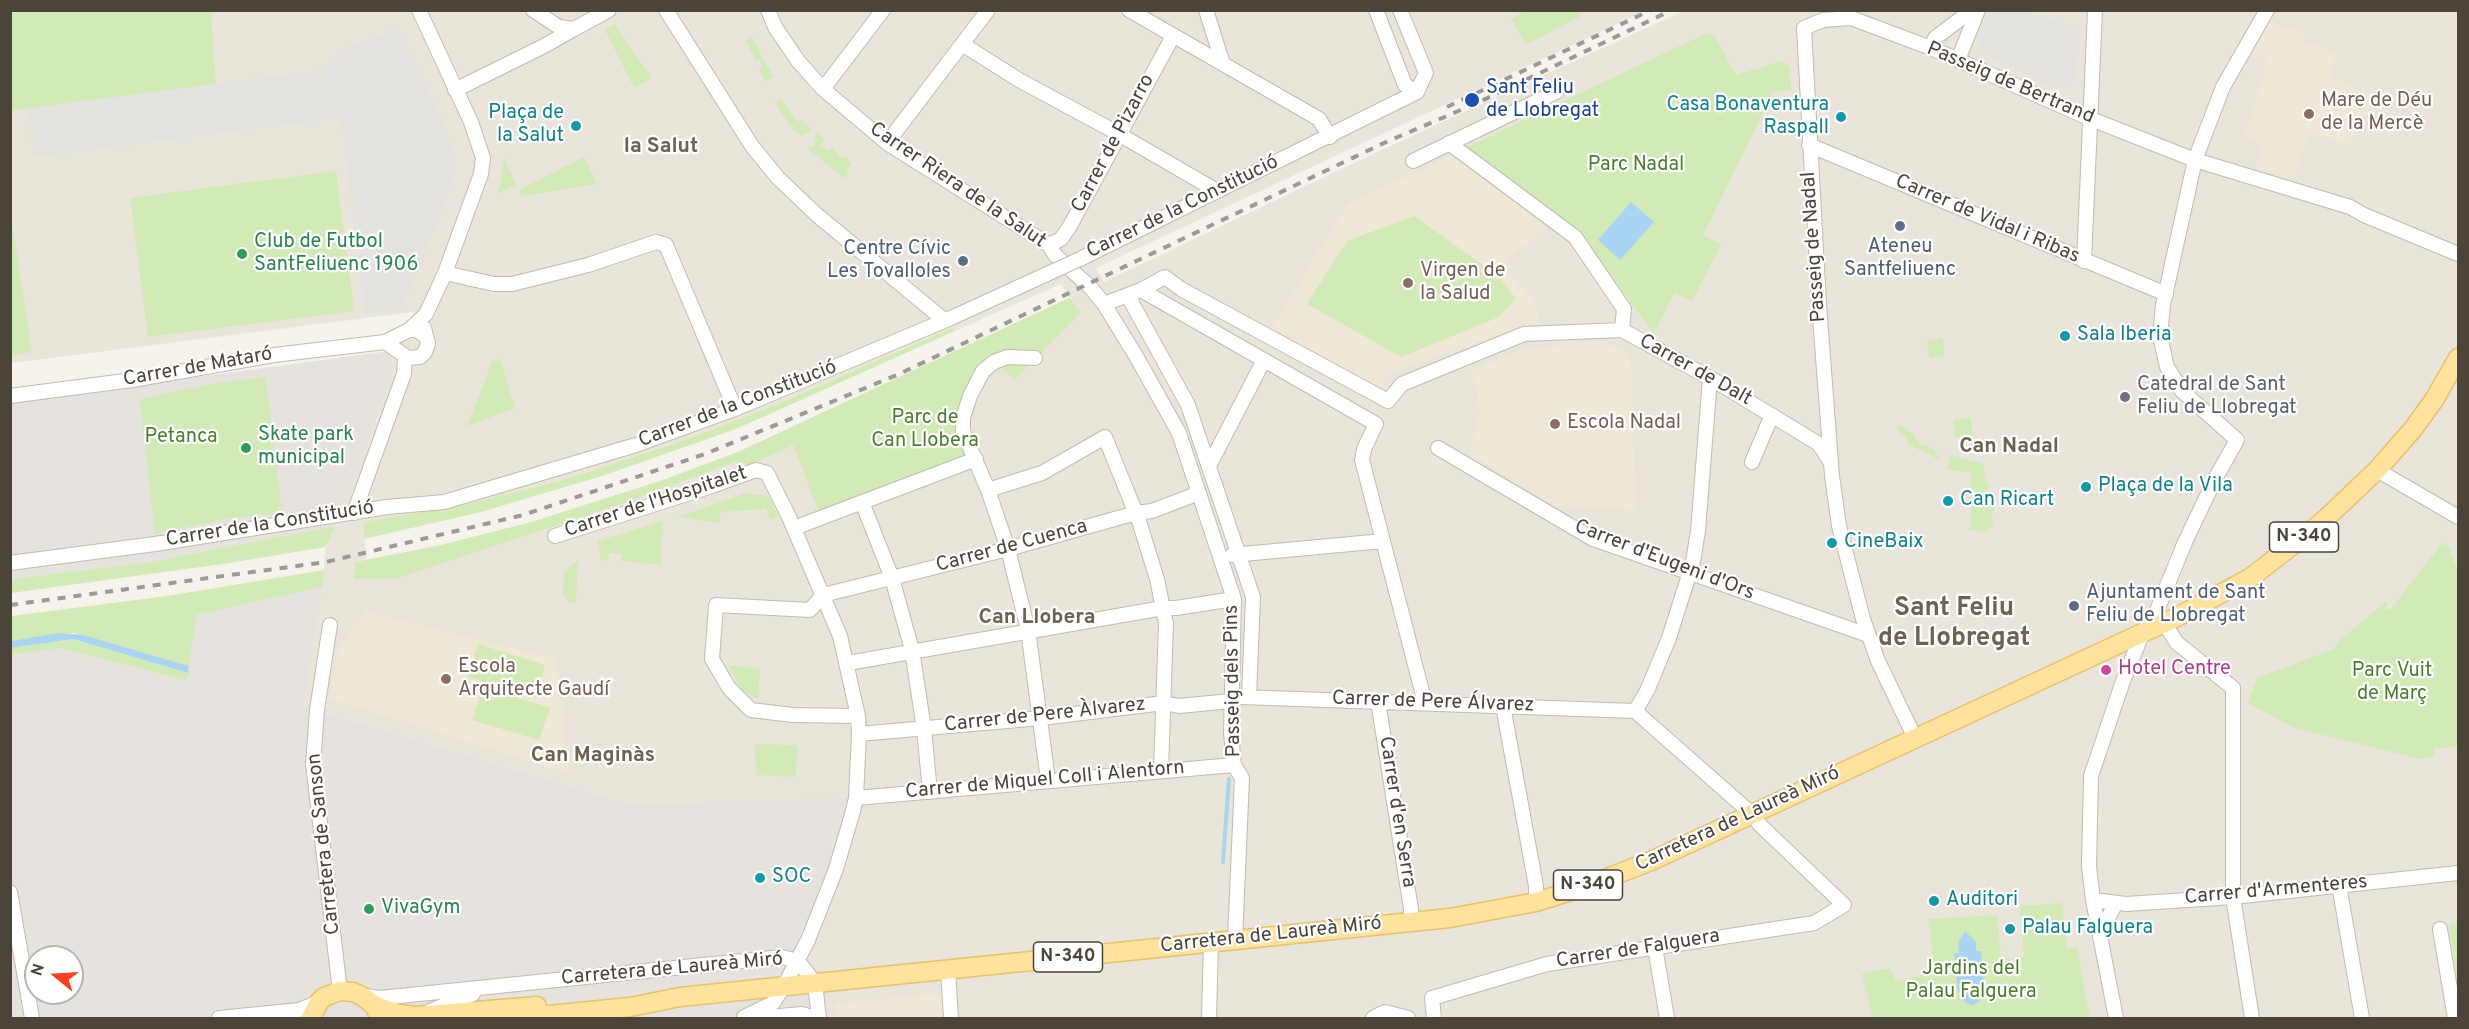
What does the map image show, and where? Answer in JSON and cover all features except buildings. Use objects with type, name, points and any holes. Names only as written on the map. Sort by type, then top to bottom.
[{"type":"main road","name":"Carretera de Laureà Miró","points":[[520,1018],[630,1007],[680,997],[1411,922],[1493,911],[1536,902],[1584,887],[1651,861],[1746,809],[1915,738],[2164,623],[2250,578],[2287,551],[2377,470],[2427,410],[2458,358]]},
{"type":"main road","name":"N-340","points":[[340,991],[372,1006]]},
{"type":"main road","points":[[312,1012],[324,997],[340,991]]},
{"type":"main road","name":"Carretera de Laureà Miró","points":[[372,1006],[398,1014],[416,1016],[630,996],[680,997]]},
{"type":"street","points":[[385,342],[403,354],[416,358],[423,355],[428,344],[426,314],[445,273],[481,174],[483,158],[471,122],[419,10]]},
{"type":"street","points":[[533,10],[559,27],[574,29]]},
{"type":"street","points":[[455,90],[544,46],[609,10]]},
{"type":"street","points":[[666,10],[752,147],[778,178],[817,215],[944,320]]},
{"type":"street","name":"Carrer Riera de la Salut","points":[[768,10],[774,27],[798,61],[823,89],[886,143],[1049,245],[1055,255],[1104,304]]},
{"type":"street","points":[[823,89],[883,10]]},
{"type":"street","points":[[1129,10],[1319,118],[1330,136]]},
{"type":"street","points":[[1206,10],[1223,64]]},
{"type":"street","points":[[1376,10],[1406,85],[1418,92],[1426,73],[1400,10]]},
{"type":"street","points":[[1931,48],[1935,38],[1972,10]]},
{"type":"street","points":[[1958,60],[1978,10]]},
{"type":"street","points":[[2084,261],[2095,10]]},
{"type":"street","points":[[2116,1018],[2093,900],[2089,866],[2091,777],[2123,681],[2144,632],[2156,613],[2185,542],[2216,477],[2237,441],[2182,391],[2167,367],[2160,336],[2166,294],[2195,160],[2223,87],[2267,10]]},
{"type":"street","points":[[886,143],[962,44],[983,12]]},
{"type":"street","name":"Passeig de Bertrand","points":[[1823,20],[1851,18],[1931,48],[2091,119],[2195,160],[2350,207],[2458,254]]},
{"type":"street","name":"Passeig de Nadal","points":[[1823,20],[1804,28],[1819,304],[1839,526],[1869,635],[1915,738]]},
{"type":"street","name":"Carrer de Pizarro","points":[[1049,245],[1061,239],[1070,226],[1173,36]]},
{"type":"street","points":[[962,44],[1019,80],[1216,191]]},
{"type":"street","name":"Carrer de la Constitució","points":[[10,563],[155,544],[387,507],[444,502],[636,445],[735,409],[1047,274],[1418,92]]},
{"type":"street","points":[[1413,161],[1556,92]]},
{"type":"street","name":"Carrer de Dalt","points":[[1449,143],[1575,237],[1624,309],[1622,330],[1710,378],[1820,444],[1832,465]]},
{"type":"street","name":"Carrer de Vidal i Ribas","points":[[1809,145],[2166,294]]},
{"type":"street","points":[[445,273],[494,284],[512,284],[588,265],[657,242],[666,245],[735,409]]},
{"type":"street","points":[[1104,304],[1128,296],[1166,277],[1181,289],[1388,401],[1402,384],[1524,334],[1622,330]]},
{"type":"street","points":[[1141,290],[1376,424],[1364,448],[1362,460],[1425,703]]},
{"type":"street","name":"Passeig dels Pins","points":[[1128,296],[1188,405],[1253,597],[1249,697]]},
{"type":"street","name":"Passeig dels Pins","points":[[1104,304],[1179,434],[1234,600],[1231,699],[1234,765],[1242,778],[1235,940]]},
{"type":"street","name":"Carrer de Mataró","points":[[10,396],[151,377],[274,355],[385,342],[407,331],[426,314]]},
{"type":"street","points":[[354,513],[404,374],[403,354],[398,341],[407,331],[417,330],[426,337]]},
{"type":"street","points":[[1035,358],[1007,357],[994,362],[983,371],[970,396],[963,418],[963,431],[988,490],[1008,549],[1028,630],[1048,780]]},
{"type":"street","points":[[1209,466],[1264,360]]},
{"type":"street","points":[[1710,378],[1698,531],[1690,572],[1669,638],[1647,691],[1635,711],[1746,809]]},
{"type":"street","points":[[1752,462],[1772,415]]},
{"type":"street","points":[[988,490],[1042,473],[1106,437],[1136,513],[1157,579],[1166,624],[1161,770]]},
{"type":"street","name":"Carrer d'Eugeni d'Ors","points":[[1438,448],[1593,539],[1869,635]]},
{"type":"street","points":[[794,528],[976,459]]},
{"type":"street","name":"Carrer de l'Hospitalet","points":[[555,536],[756,470],[767,473],[794,528],[840,636],[848,663],[859,734],[856,798],[836,869],[798,961],[784,986]]},
{"type":"street","points":[[2377,470],[2453,514],[2458,525]]},
{"type":"street","name":"Carrer de Cuenca","points":[[823,595],[1008,549],[1136,513],[1152,512],[1199,493]]},
{"type":"street","points":[[862,502],[892,578],[912,650],[924,729],[930,792]]},
{"type":"street","points":[[1221,557],[1383,541]]},
{"type":"street","points":[[823,595],[810,610],[716,605],[712,659],[729,688],[751,710],[793,715],[858,716]]},
{"type":"street","points":[[848,663],[1028,630],[1163,608],[1234,600]]},
{"type":"street","points":[[2164,623],[2177,644],[2233,688],[2233,897],[2252,1018]]},
{"type":"street","name":"Carretera de Sanson","points":[[330,625],[313,764],[340,991]]},
{"type":"street","name":"Carrer de Pere Álvarez","points":[[1231,699],[1249,697],[1635,711]]},
{"type":"street","name":"Carrer de Pere Àlvarez","points":[[859,734],[1041,718],[1164,703],[1179,706],[1231,699]]},
{"type":"street","name":"Carrer d'en Serra","points":[[1378,701],[1411,909],[1411,922]]},
{"type":"street","points":[[1503,706],[1536,886],[1536,902]]},
{"type":"street","name":"Carrer de Miquel Coll i Alentorn","points":[[856,798],[1234,765]]},
{"type":"street","name":"Carrer de Falguera","points":[[1434,1018],[1432,998],[1547,964],[1814,923],[1844,905],[1746,809]]},
{"type":"street","name":"Carrer d'Armenteres","points":[[2093,900],[2116,903],[2233,897],[2458,873]]},
{"type":"street","points":[[2339,885],[2362,1018]]},
{"type":"street","points":[[10,892],[32,1018]]},
{"type":"street","points":[[2100,933],[2116,903]]},
{"type":"street","points":[[2440,929],[2455,1018]]},
{"type":"street","points":[[1209,1018],[1211,942]]},
{"type":"street","points":[[1655,947],[1667,1018]]},
{"type":"street","name":"Carretera de Laureà Miró","points":[[372,1006],[380,998],[782,957],[798,961],[815,983]]},
{"type":"street","points":[[948,969],[951,1018]]},
{"type":"street","points":[[815,983],[817,1018]]},
{"type":"street","name":"Carretera de Laureà Miró","points":[[416,1016],[463,996],[495,992],[519,984]]},
{"type":"street","name":"Carretera de Laureà Miró","points":[[748,1018],[773,1002],[784,986]]},
{"type":"street","points":[[219,1018],[299,1010],[312,1012]]},
{"type":"street","points":[[1373,1018],[1385,1012],[1408,1018]]},
{"type":"street","name":"Carretera de Laureà Miró","points":[[748,1018],[802,1014],[817,1018]]},
{"type":"shaded area","points":[[1993,10],[2029,11],[2080,31],[2076,78],[2059,89],[1985,54],[1976,34]]},
{"type":"shaded area","points":[[10,11],[1645,11],[1096,268],[1104,282],[1358,161],[1683,11],[2458,11],[2458,1018],[818,1018],[674,804],[633,805],[304,706],[324,570],[325,547],[336,526],[390,351],[414,312],[11,363]],"holes":[[[1061,284],[1071,300],[750,465],[735,462],[625,503],[530,534],[355,562],[367,559],[364,539],[468,504],[559,481],[671,445],[773,406],[952,328],[955,331]]]},
{"type":"shaded area","name":"Mare de Déu de la Mercè","points":[[2270,22],[2306,34],[2303,42],[2337,53],[2329,77],[2357,86],[2357,90],[2375,96],[2351,145],[2308,133],[2293,178],[2256,168],[2262,143],[2244,137],[2268,59],[2252,54]]},
{"type":"shaded area","points":[[398,28],[443,121],[455,159],[455,172],[445,202],[401,310],[365,314],[341,118],[33,157],[29,108],[325,70],[332,58],[343,49]]},
{"type":"shaded area","name":"Virgen de la Salud","points":[[1458,153],[1549,224],[1506,262],[1510,267],[1507,272],[1536,302],[1539,326],[1493,338],[1389,373],[1379,391],[1271,329],[1348,203]]},
{"type":"shaded area","name":"Escola Nadal","points":[[1603,341],[1630,355],[1636,510],[1555,506],[1470,454],[1479,416],[1478,397],[1471,370],[1525,349]]},
{"type":"shaded area","points":[[390,351],[393,371],[336,526],[143,563],[11,579],[10,402]]},
{"type":"shaded area","points":[[322,587],[304,706],[633,805],[856,798],[800,954],[815,983],[818,1018],[11,1018],[10,655],[61,648],[186,681],[195,615]]},
{"type":"shaded area","name":"Escola Arquitecte Gaudí","points":[[366,611],[556,659],[569,773],[329,698],[339,647]]},
{"type":"shaded area","points":[[946,992],[947,1018],[836,1018],[835,1004]]},
{"type":"green space","points":[[11,10],[211,11],[216,84],[11,111]]},
{"type":"green space","points":[[1525,11],[1578,11],[1581,16],[1526,45],[1511,19]]},
{"type":"green space","points":[[614,24],[652,78],[634,88],[605,30]]},
{"type":"green space","name":"Parc Nadal","points":[[1707,33],[1714,35],[1736,75],[1782,61],[1790,67],[1791,90],[1774,91],[1703,235],[1721,244],[1692,301],[1674,293],[1654,334],[1583,238],[1467,147]]},
{"type":"green space","points":[[752,37],[773,77],[765,81],[759,69],[762,65],[759,58],[755,60],[746,41]]},
{"type":"green space","points":[[781,99],[798,122],[802,120],[812,130],[808,134],[805,132],[802,136],[794,131],[775,103]]},
{"type":"green space","points":[[817,133],[824,139],[820,146],[829,151],[832,147],[842,159],[844,156],[852,163],[845,171],[848,173],[843,178],[808,148],[809,146],[813,148],[816,143],[813,140]]},
{"type":"green space","points":[[504,157],[516,185],[497,194],[501,182]]},
{"type":"green space","points":[[584,157],[597,184],[522,196],[519,190]]},
{"type":"green space","name":"Club de Futbol SantFeliuenc 1906","points":[[336,171],[354,311],[148,337],[130,198]]},
{"type":"green space","points":[[10,210],[32,352],[11,355],[10,355]]},
{"type":"green space","points":[[1414,216],[1494,273],[1516,298],[1499,317],[1401,357],[1307,304],[1347,241]]},
{"type":"green space","name":"Parc de Can Llobera","points":[[1069,298],[1081,312],[1014,380],[1001,367],[981,385],[973,398],[968,420],[972,439],[976,438],[980,454],[820,515],[793,445],[750,465],[735,462],[625,503],[394,579],[354,579],[355,562],[441,545],[531,522],[663,480],[740,451]]},
{"type":"green space","points":[[952,328],[955,331],[736,429],[602,476],[481,512],[364,539],[364,522],[468,504],[559,481],[671,445],[773,406]]},
{"type":"green space","points":[[1943,338],[1944,356],[1929,358],[1927,340]]},
{"type":"green space","points":[[493,359],[494,362],[500,359],[515,408],[467,426]]},
{"type":"green space","name":"Petanca","points":[[266,377],[282,513],[226,519],[155,534],[140,399],[211,384]]},
{"type":"green space","points":[[1971,417],[1973,435],[1955,437],[1953,420]]},
{"type":"green space","points":[[1899,425],[1913,434],[1920,445],[1936,451],[1935,453],[1944,462],[1908,444],[1906,437],[1896,429]]},
{"type":"green space","points":[[1950,455],[1983,464],[1985,480],[1989,486],[1986,489],[1994,496],[1991,504],[1995,509],[1991,514],[1994,524],[1986,532],[1969,530],[1974,495],[1969,495],[1971,474],[1983,474],[1947,470]]},
{"type":"green space","points":[[746,493],[768,496],[779,517],[770,520],[766,509],[721,512],[719,523],[678,517]]},
{"type":"green space","points":[[663,521],[661,565],[621,561],[622,554],[609,553],[608,561],[601,560],[598,541]]},
{"type":"green space","points":[[336,526],[325,547],[223,564],[11,593],[11,579],[143,563]]},
{"type":"green space","name":"Parc Vuit de Març","points":[[2442,543],[2448,546],[2458,571],[2458,747],[2434,748],[2434,757],[2421,759],[2294,728],[2248,703],[2257,678],[2334,649],[2338,642],[2385,602],[2388,603],[2385,609],[2391,609]]},
{"type":"green space","points":[[578,560],[576,603],[571,603],[563,596],[564,572]]},
{"type":"green space","points":[[324,570],[322,587],[196,615],[189,666],[74,633],[11,641],[11,616],[167,596]]},
{"type":"green space","points":[[73,639],[188,673],[186,681],[61,648],[11,655],[11,648]]},
{"type":"green space","points":[[478,644],[545,665],[535,698],[468,677]]},
{"type":"green space","points":[[728,665],[760,669],[758,699],[746,693],[738,684]]},
{"type":"green space","points":[[483,687],[550,708],[539,740],[472,720]]},
{"type":"green space","points":[[755,744],[797,745],[796,777],[756,775]]},
{"type":"green space","name":"Jardins del Palau Falguera","points":[[2062,903],[2067,948],[2077,948],[2090,1018],[1873,1018],[1862,974],[1890,968],[1896,981],[1935,972],[1928,919],[1997,915],[2001,959],[2024,957],[2020,906]]},
{"type":"green space","points":[[2458,923],[2458,983],[2449,924]]},
{"type":"water","points":[[1631,202],[1654,222],[1620,260],[1598,240]]},
{"type":"water","points":[[60,633],[83,635],[189,666],[188,673],[73,639],[11,648],[11,641]]},
{"type":"water","points":[[1965,931],[1976,942],[1976,951],[1981,951],[1984,989],[1980,990],[1980,1001],[1973,1005],[1965,1003],[1962,992],[1958,992],[1954,953],[1959,953],[1958,943]]},
{"type":"waterway","points":[[1223,862],[1229,779]]},
{"type":"railway","points":[[1447,107],[1651,10]]},
{"type":"railway","points":[[10,605],[326,562],[523,515],[705,454],[897,375],[1384,143],[1477,103],[1672,10]]},
{"type":"place","name":"Sant Feliu de Llobregat","points":[[1472,100]]},
{"type":"place","name":"Mare de Déu de la Mercè","points":[[2309,114]]},
{"type":"place","name":"Casa Bonaventura Raspall","points":[[1841,117]]},
{"type":"place","name":"Plaça de la Salut","points":[[576,126]]},
{"type":"place","name":"Ateneu Santfeliuenc","points":[[1900,226]]},
{"type":"place","name":"Club de Futbol SantFeliuenc 1906","points":[[242,254]]},
{"type":"place","name":"Centre Cívic Les Tovalloles","points":[[963,261]]},
{"type":"place","name":"Virgen de la Salud","points":[[1408,283]]},
{"type":"place","name":"Sala Iberia","points":[[2065,336]]},
{"type":"place","name":"Catedral de Sant Feliu de Llobregat","points":[[2125,397]]},
{"type":"place","name":"Escola Nadal","points":[[1555,424]]},
{"type":"place","name":"Skate park municipal","points":[[246,448]]},
{"type":"place","name":"Plaça de la Vila","points":[[2086,487]]},
{"type":"place","name":"Can Ricart","points":[[1948,501]]},
{"type":"place","name":"CineBaix","points":[[1832,543]]},
{"type":"place","name":"Ajuntament de Sant Feliu de Llobregat","points":[[2074,606]]},
{"type":"place","name":"Hotel Centre","points":[[2106,670]]},
{"type":"place","name":"Escola Arquitecte Gaudí","points":[[446,679]]},
{"type":"place","name":"SOC","points":[[760,878]]},
{"type":"place","name":"Auditori","points":[[1934,901]]},
{"type":"place","name":"VivaGym","points":[[369,909]]},
{"type":"place","name":"Palau Falguera","points":[[2010,929]]},
{"type":"district","name":"la Salut","points":[[661,148]]},
{"type":"district","name":"Can Nadal","points":[[2009,448]]},
{"type":"district","name":"Can Llobera","points":[[1037,619]]},
{"type":"district","name":"Sant Feliu de Llobregat","points":[[1954,625]]},
{"type":"district","name":"Can Maginàs","points":[[593,757]]}]
